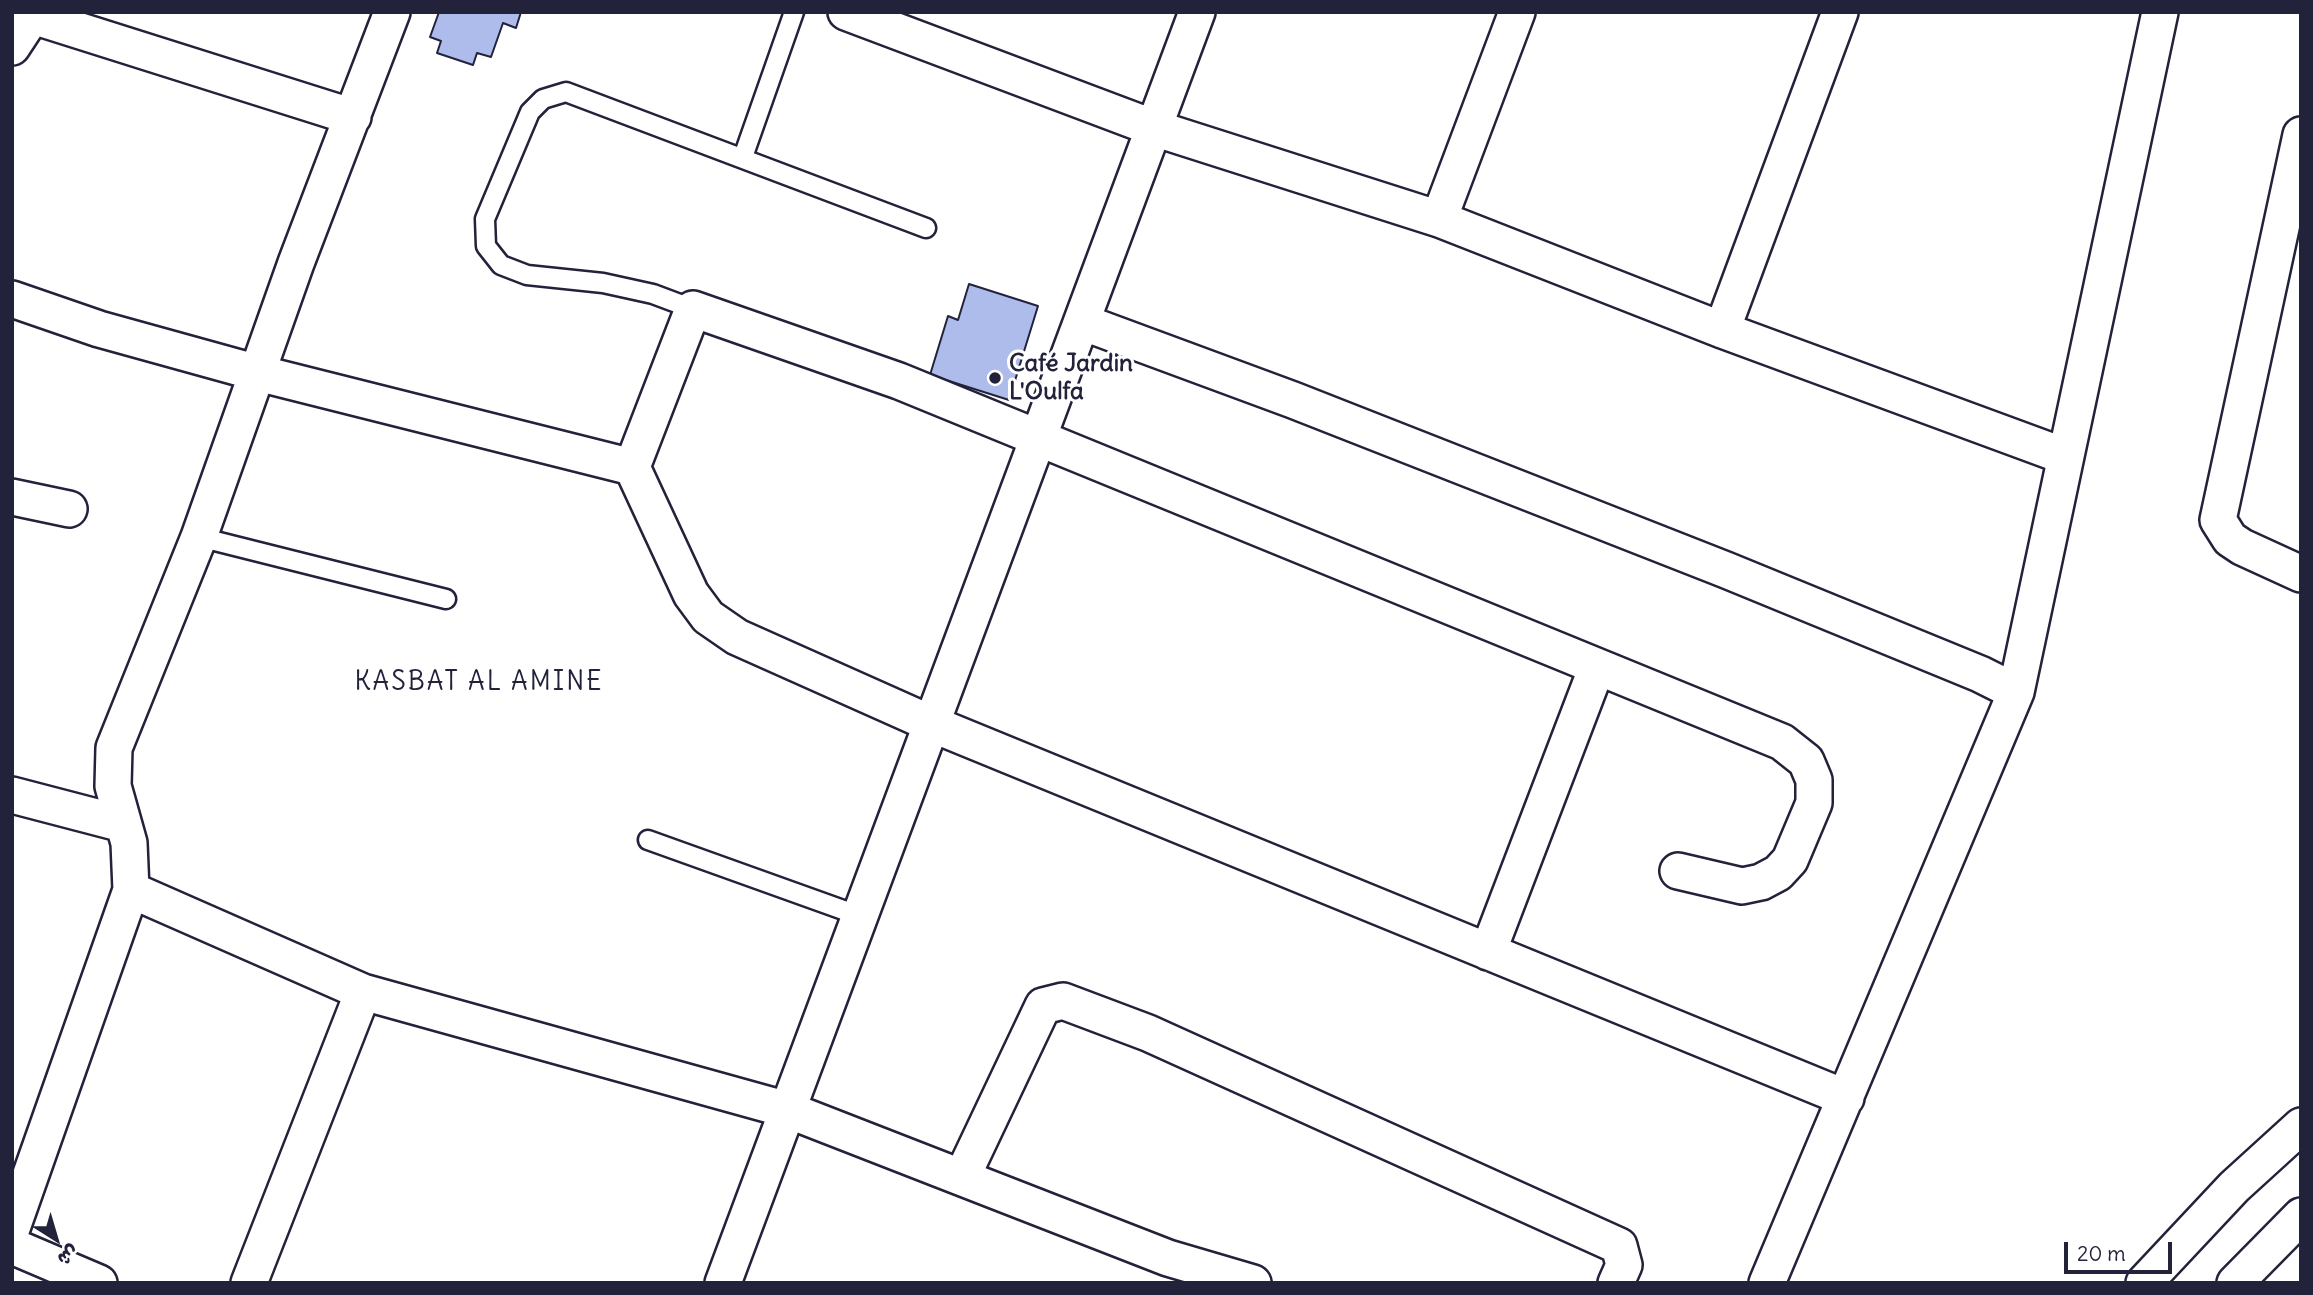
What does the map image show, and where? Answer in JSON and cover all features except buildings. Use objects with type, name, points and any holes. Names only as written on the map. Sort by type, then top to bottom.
[{"type":"street","points":[[12,1228],[131,890],[129,843],[113,786],[114,748],[199,537],[392,12]]},
{"type":"street","points":[[846,12],[883,19],[1154,128],[1439,219],[1722,330],[2064,456]]},
{"type":"street","points":[[723,1283],[1197,12]]},
{"type":"street","points":[[1439,219],[1517,12]]},
{"type":"street","points":[[1722,330],[1840,12]]},
{"type":"street","points":[[1767,1283],[2016,692],[2160,12]]},
{"type":"street","points":[[12,47],[34,14],[353,117]]},
{"type":"street","points":[[2301,135],[2218,520],[2230,539],[2242,547],[2301,575]]},
{"type":"street","points":[[12,299],[99,329],[258,373],[632,467]]},
{"type":"street","points":[[1678,871],[1742,887],[1761,883],[1778,873],[1790,860],[1814,803],[1814,780],[1806,761],[1782,742],[899,381],[693,309],[632,467],[691,594],[708,617],[737,637],[932,724],[1846,1098]]},
{"type":"street","points":[[1082,322],[1293,400],[1726,570],[1980,674],[2016,692]]},
{"type":"street","points":[[12,497],[69,509]]},
{"type":"street","points":[[1488,952],[1597,667]]},
{"type":"street","points":[[12,795],[122,824]]},
{"type":"street","points":[[131,890],[363,992],[788,1110],[1168,1258],[1253,1283]]},
{"type":"street","points":[[249,1283],[363,992]]},
{"type":"street","points":[[962,1177],[1043,1006],[1063,1001],[1148,1033],[1619,1246],[1624,1265],[1616,1283]]},
{"type":"street","points":[[2144,1283],[2234,1187],[2301,1126]]},
{"type":"street","points":[[2235,1283],[2301,1216]]},
{"type":"street","points":[[12,1246],[99,1283]]},
{"type":"lane","points":[[743,157],[794,12]]},
{"type":"lane","points":[[693,309],[653,294],[603,282],[527,275],[501,265],[486,246],[485,219],[530,112],[543,99],[566,92],[926,228]]},
{"type":"lane","points":[[199,537],[446,599]]},
{"type":"lane","points":[[648,840],[860,916]]},
{"type":"place","name":"Café Jardin L'Oulfa","points":[[995,378]]},
{"type":"district","name":"KASBAT AL AMINE","points":[[479,683]]}]
